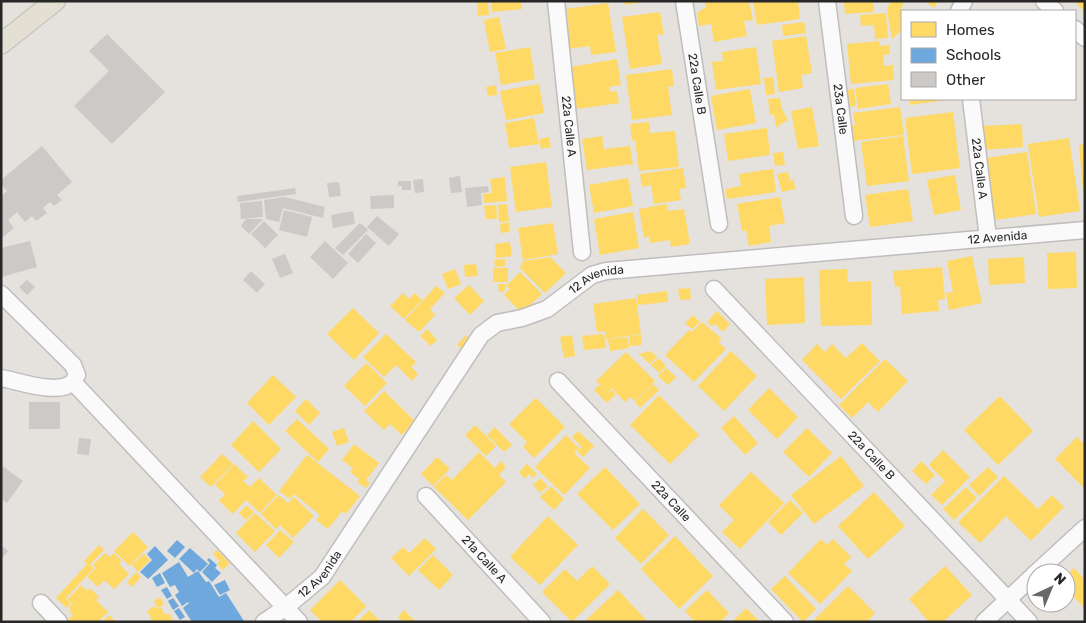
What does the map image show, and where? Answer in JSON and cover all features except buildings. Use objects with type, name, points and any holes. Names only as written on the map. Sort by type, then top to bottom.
[{"type":"main road","points":[[1,44],[55,1]]},
{"type":"street","name":"22a Calle A","points":[[556,1],[582,252]]},
{"type":"street","name":"22a Calle B","points":[[684,1],[719,224]]},
{"type":"street","name":"23a Calle","points":[[827,1],[854,216]]},
{"type":"street","points":[[1044,1],[1054,10]]},
{"type":"street","name":"22a Calle A","points":[[971,100],[988,238]]},
{"type":"street","name":"12 Avenida","points":[[264,622],[286,607],[322,577],[481,336],[498,323],[522,318],[547,309],[592,274],[606,271],[1085,230]]},
{"type":"street","name":"22a Calle B","points":[[714,289],[1029,622]]},
{"type":"street","points":[[1,294],[73,365],[77,374],[73,382],[63,387],[49,388],[1,378]]},
{"type":"street","name":"22a Calle","points":[[558,380],[784,622]]},
{"type":"street","points":[[73,382],[299,622]]},
{"type":"street","name":"21a Calle A","points":[[426,496],[542,622]]},
{"type":"street","points":[[1047,563],[1085,528]]},
{"type":"street","points":[[984,622],[1026,582]]},
{"type":"street","points":[[40,603],[59,622]]}]
